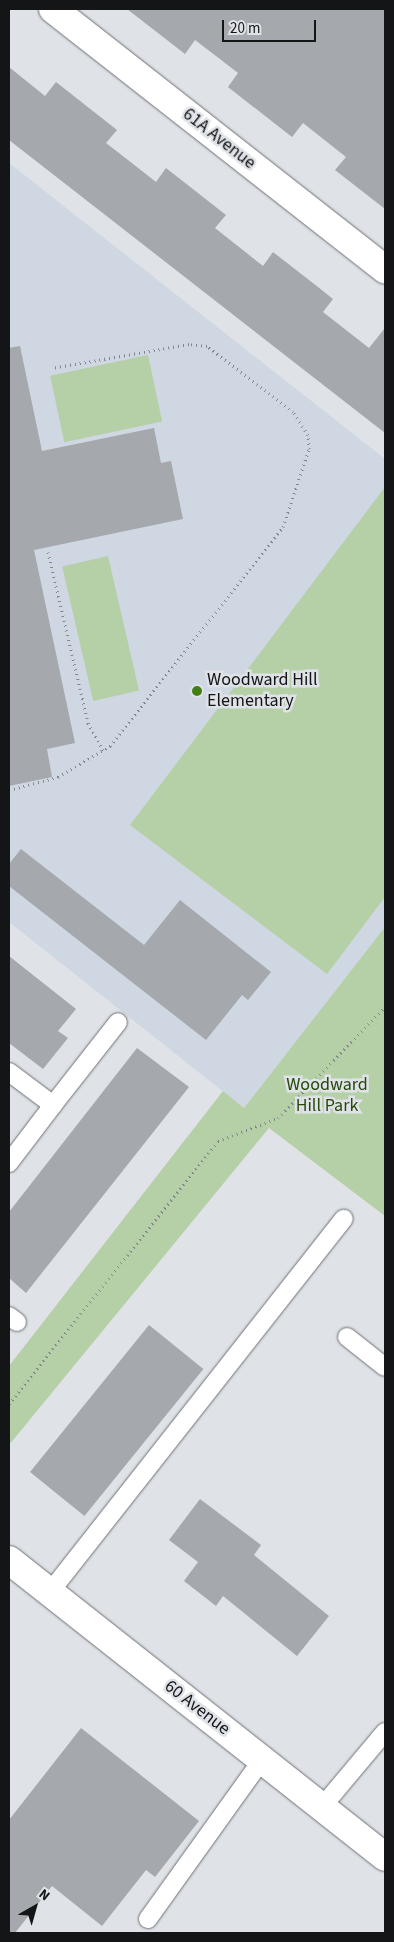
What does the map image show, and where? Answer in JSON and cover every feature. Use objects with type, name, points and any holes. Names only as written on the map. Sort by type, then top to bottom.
[{"type":"street","name":"61A Avenue","points":[[53,9],[385,269]]},
{"type":"street","name":"60 Avenue","points":[[9,1560],[385,1857]]},
{"type":"lane","points":[[9,1163],[118,1022]]},
{"type":"lane","points":[[9,1072],[53,1106]]},
{"type":"lane","points":[[50,1592],[344,1219]]},
{"type":"lane","points":[[347,1337],[385,1367]]},
{"type":"lane","points":[[322,1808],[385,1732]]},
{"type":"lane","points":[[148,1919],[262,1760]]},
{"type":"path","points":[[9,790],[58,777],[104,752],[282,527],[309,449],[308,435],[293,412],[220,355],[198,344],[52,368]]},
{"type":"path","points":[[48,552],[88,723],[104,752]]},
{"type":"path","points":[[9,1404],[218,1141],[278,1118],[385,1007]]},
{"type":"shaded area","name":"Woodward Hill Elementary","points":[[9,163],[385,459],[385,927],[244,1108],[9,922]]},
{"type":"green space","points":[[148,355],[162,422],[64,442],[50,376]]},
{"type":"green space","points":[[385,487],[385,897],[327,974],[130,825]]},
{"type":"green space","points":[[108,556],[139,690],[93,701],[62,567]]},
{"type":"green space","name":"Woodward Hill Park","points":[[385,927],[385,1216],[269,1128],[9,1445],[9,1366],[223,1091],[244,1108]]},
{"type":"building","points":[[127,9],[385,9],[385,209],[335,170],[346,157],[303,123],[292,137],[228,87],[238,73],[195,40],[185,54]]},
{"type":"building","points":[[9,67],[45,96],[56,82],[117,130],[106,143],[156,182],[166,168],[226,215],[215,228],[263,266],[273,252],[333,299],[323,312],[369,348],[385,328],[385,433],[9,140]]},
{"type":"building","points":[[20,346],[42,451],[154,428],[161,463],[171,461],[183,519],[34,550],[75,743],[47,749],[52,777],[9,786],[9,348]]},
{"type":"building","points":[[21,849],[144,945],[180,900],[271,972],[248,1000],[242,995],[206,1040],[9,886],[9,864]]},
{"type":"building","points":[[9,956],[76,1009],[58,1031],[68,1038],[43,1069],[9,1043]]},
{"type":"building","points":[[137,1048],[189,1087],[26,1293],[9,1278],[9,1212]]},
{"type":"building","points":[[149,1325],[203,1369],[84,1516],[30,1472]]},
{"type":"building","points":[[200,1499],[261,1545],[254,1555],[329,1616],[297,1656],[223,1596],[216,1606],[184,1581],[198,1562],[169,1540]]},
{"type":"building","points":[[81,1728],[199,1821],[155,1877],[146,1870],[102,1926],[52,1886],[15,1933],[9,1933],[9,1820]]},
{"type":"place","name":"Woodward Hill Elementary","points":[[197,691]]}]
